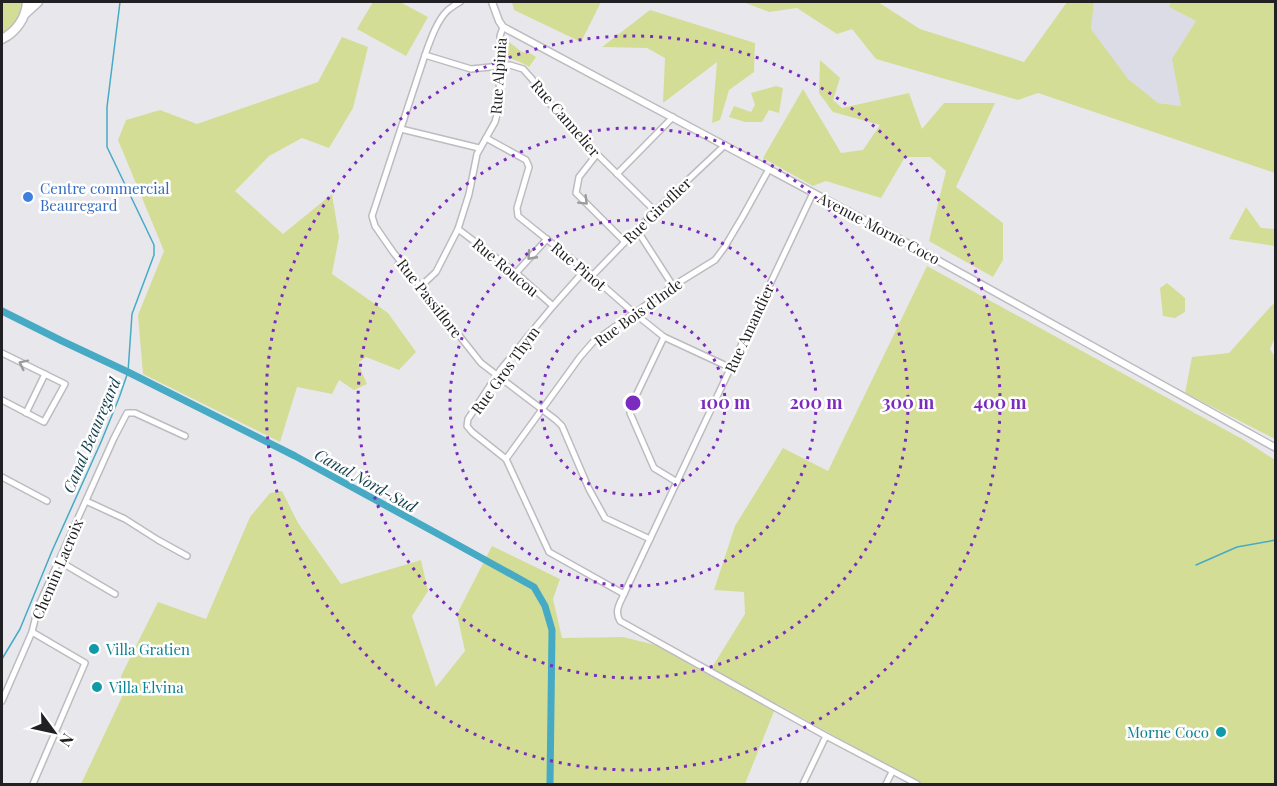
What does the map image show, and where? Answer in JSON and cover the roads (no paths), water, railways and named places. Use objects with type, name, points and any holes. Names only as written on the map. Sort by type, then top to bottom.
[{"type":"main road","points":[[24,16],[27,2]]},
{"type":"main road","points":[[2,39],[16,29],[29,9],[38,2]]},
{"type":"street","name":"Rue Passiflore","points":[[460,2],[447,11],[425,55],[372,216],[375,226],[481,363],[562,426],[589,489],[605,518],[650,539]]},
{"type":"street","points":[[492,2],[503,27]]},
{"type":"street","name":"Rue Alpinia","points":[[420,287],[436,272],[458,229],[469,194],[477,154],[495,122],[499,106],[500,36],[503,27]]},
{"type":"street","name":"Avenue Morne Coco","points":[[503,27],[904,241],[1275,448]]},
{"type":"street","name":"Rue Cannelier","points":[[425,55],[471,69],[510,64],[523,69],[552,106],[597,154],[656,211]]},
{"type":"street","points":[[617,174],[673,117]]},
{"type":"street","points":[[401,129],[480,148]]},
{"type":"street","name":"Rue Pinot","points":[[486,138],[526,160],[529,166],[517,208],[518,216],[664,337],[731,368]]},
{"type":"street","name":"Rue Giroflier","points":[[592,276],[724,146]]},
{"type":"street","points":[[597,154],[579,177],[575,190],[625,242]]},
{"type":"street","name":"Rue Bois d'Inde","points":[[506,459],[593,342],[714,260],[734,232],[769,169]]},
{"type":"street","name":"Rue Amandier","points":[[813,193],[617,609],[617,615],[620,621],[917,784]]},
{"type":"street","name":"Rue Roucou","points":[[458,229],[516,273],[553,306]]},
{"type":"street","points":[[637,230],[673,286]]},
{"type":"street","points":[[516,273],[547,239]]},
{"type":"street","name":"Rue Gros Thym","points":[[585,270],[497,375],[468,419],[467,426],[506,459],[549,552],[624,594]]},
{"type":"street","points":[[664,337],[632,404],[630,414],[654,468],[677,482]]},
{"type":"street","points":[[2,353],[65,384],[44,422],[2,400]]},
{"type":"street","points":[[26,413],[45,375]]},
{"type":"street","name":"Chemin Lacroix","points":[[2,701],[32,632],[38,607],[127,413],[135,413],[185,436]]},
{"type":"street","points":[[2,477],[47,501]]},
{"type":"street","points":[[86,501],[125,519],[187,556]]},
{"type":"street","points":[[59,561],[115,594]]},
{"type":"street","points":[[32,632],[85,663],[33,784]]},
{"type":"street","points":[[802,784],[826,736]]},
{"type":"street","points":[[886,784],[892,772]]},
{"type":"waterway","name":"Canal Beauregard","points":[[2,659],[20,629],[119,398],[128,372],[132,314],[154,255],[154,245],[107,147],[107,107],[120,2]]},
{"type":"waterway","name":"Canal Nord-Sud","points":[[2,311],[295,456],[534,587],[545,606],[552,630],[550,784]]},
{"type":"waterway","points":[[1196,565],[1237,547],[1276,540]]},
{"type":"place","name":"Centre commercial Beauregard","points":[[28,197]]},
{"type":"place","name":"Villa Gratien","points":[[94,649]]},
{"type":"place","name":"Villa Elvina","points":[[97,687]]},
{"type":"place","name":"Morne Coco","points":[[1221,732]]}]
